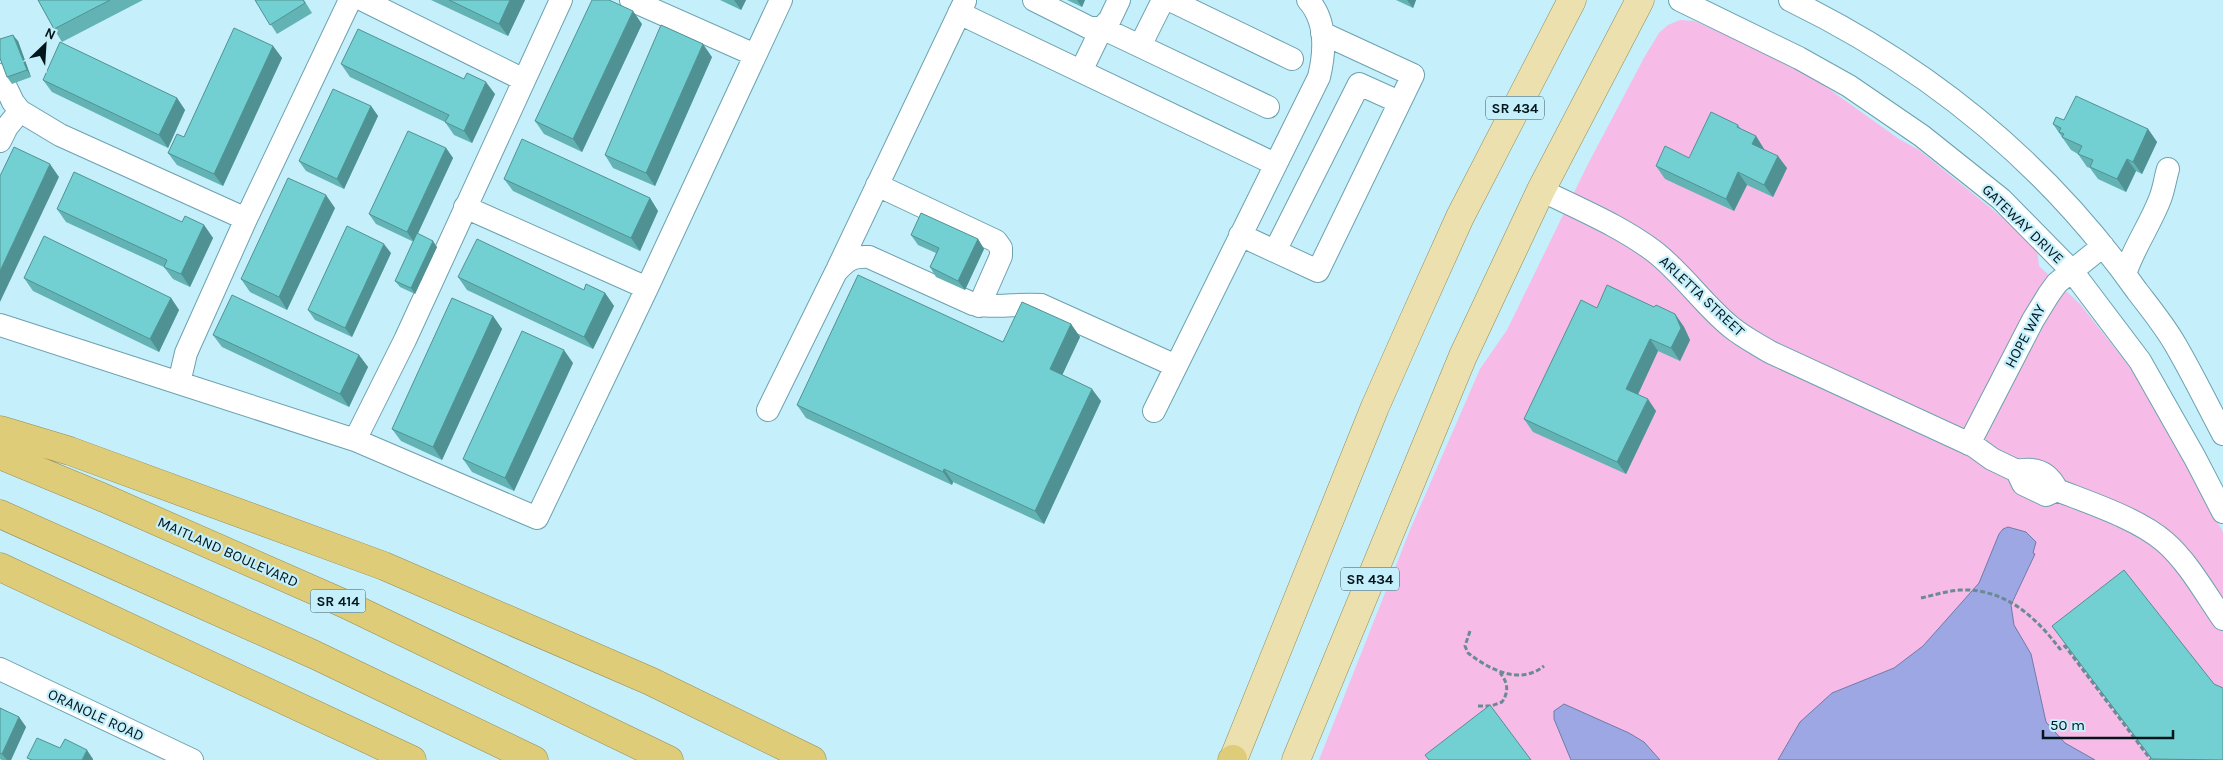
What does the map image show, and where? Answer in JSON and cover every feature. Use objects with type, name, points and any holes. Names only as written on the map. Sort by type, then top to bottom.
[{"type":"highway","points":[[0,430],[70,452],[384,566],[650,682],[812,760]]},
{"type":"highway","name":"MAITLAND BOULEVARD","points":[[0,455],[104,498],[345,604],[669,760]]},
{"type":"highway","points":[[0,514],[315,655],[534,760]]},
{"type":"highway","points":[[0,567],[412,760]]},
{"type":"main road","name":"SR 434","points":[[1233,760],[1375,407],[1410,328],[1460,217],[1572,0]]},
{"type":"main road","name":"SR 434","points":[[1296,760],[1459,364],[1541,190],[1640,0]]},
{"type":"street","points":[[179,382],[186,353],[246,219],[350,0]]},
{"type":"street","points":[[363,0],[524,80]]},
{"type":"street","points":[[356,440],[405,340],[561,0]]},
{"type":"street","points":[[631,0],[754,55]]},
{"type":"street","points":[[0,325],[356,440],[536,518],[647,288],[781,0]]},
{"type":"street","points":[[1034,0],[1090,28],[1102,28],[1268,107]]},
{"type":"street","points":[[1081,71],[1102,28],[1110,19],[1119,0]]},
{"type":"street","points":[[1140,46],[1163,0]]},
{"type":"street","points":[[1170,0],[1292,59]]},
{"type":"street","points":[[1154,411],[1319,77],[1324,58],[1321,24],[1308,0]]},
{"type":"street","name":"GATEWAY DRIVE","points":[[1680,0],[1826,72],[1887,110],[2001,199],[2072,271],[2140,361],[2196,458],[2223,512]]},
{"type":"street","points":[[1790,0],[1865,39],[1901,62],[1974,115],[2040,175],[2103,246],[2174,342],[2223,434]]},
{"type":"street","points":[[768,410],[962,7],[1081,71],[1275,164]]},
{"type":"street","points":[[1240,235],[1318,271],[1413,75],[1322,33]]},
{"type":"street","points":[[0,75],[13,102],[20,111],[60,135],[246,219]]},
{"type":"street","points":[[1275,251],[1359,84],[1399,102]]},
{"type":"street","points":[[0,141],[7,127],[20,111]]},
{"type":"street","points":[[2125,274],[2131,254],[2144,234],[2160,198],[2168,168]]},
{"type":"street","points":[[877,185],[996,241],[1001,248],[1001,256],[979,306]]},
{"type":"street","name":"ARLETTA STREET","points":[[1541,190],[1626,233],[1655,252],[1680,274],[1730,327],[1770,352],[1972,445],[1992,459],[2017,471],[2023,484],[2046,495],[2058,490],[2110,511],[2150,531],[2164,541],[2189,570],[2223,619]]},
{"type":"street","points":[[465,207],[647,288]]},
{"type":"street","name":"HOPE WAY","points":[[1972,445],[2032,320],[2057,283],[2103,246]]},
{"type":"street","points":[[836,272],[846,262],[856,256],[869,256],[979,306],[1000,308],[1024,304],[1041,305],[1176,366]]},
{"type":"street","name":"ORANOLE ROAD","points":[[0,669],[192,760]]},
{"type":"path","points":[[1921,598],[1960,590],[1990,594],[2022,608],[2046,631],[2060,649],[2064,646],[2151,760]]},
{"type":"path","points":[[1940,593],[1969,590],[1999,596],[2026,612],[2046,631]]},
{"type":"path","points":[[1470,631],[1466,646],[1468,653],[1500,672],[1521,675],[1534,672],[1544,666]]},
{"type":"path","points":[[1478,706],[1497,704],[1505,697],[1507,691],[1506,681],[1500,672]]},
{"type":"shaded area","points":[[1680,20],[1694,21],[1746,44],[1815,79],[1899,139],[1919,150],[1998,214],[2037,250],[2039,266],[2080,304],[2136,375],[2223,532],[2223,760],[1319,760],[1410,530],[1480,369],[1507,330],[1587,166],[1645,56],[1659,33],[1668,25]]},
{"type":"water","points":[[2008,527],[2026,532],[2036,542],[2033,553],[2035,554],[2011,605],[2014,625],[2031,654],[2046,722],[2065,743],[2095,760],[1778,760],[1800,722],[1832,693],[1894,668],[1923,646],[1979,583],[1999,534]]},
{"type":"water","points":[[1564,704],[1629,733],[1644,742],[1660,760],[1571,760],[1554,719],[1554,711]]},
{"type":"building","points":[[38,0],[110,0],[54,29]]},
{"type":"building","points":[[255,0],[303,0],[305,3],[270,25]]},
{"type":"building","points":[[449,0],[510,0],[499,24]]},
{"type":"building","points":[[592,0],[609,0],[633,11],[573,139],[535,121]]},
{"type":"building","points":[[661,25],[703,44],[646,173],[605,155]]},
{"type":"building","points":[[234,28],[273,46],[214,174],[168,153],[177,134],[184,137]]},
{"type":"building","points":[[358,29],[464,79],[467,73],[486,82],[464,131],[445,122],[449,115],[341,64]]},
{"type":"building","points":[[13,35],[27,70],[7,77],[0,58],[0,39]]},
{"type":"building","points":[[60,42],[177,98],[159,135],[43,80]]},
{"type":"building","points":[[333,89],[371,106],[337,179],[299,161]]},
{"type":"building","points":[[2076,96],[2148,129],[2133,162],[2127,159],[2117,179],[2090,167],[2093,160],[2078,154],[2082,146],[2062,137],[2064,134],[2059,132],[2061,128],[2053,124],[2056,117],[2064,120]]},
{"type":"building","points":[[1711,112],[1756,136],[1752,144],[1778,156],[1764,185],[1738,172],[1726,199],[1656,166],[1665,146],[1689,158]]},
{"type":"building","points":[[408,131],[446,148],[407,232],[369,214]]},
{"type":"building","points":[[522,139],[650,198],[631,238],[504,179]]},
{"type":"building","points":[[14,147],[50,164],[0,271],[0,176]]},
{"type":"building","points":[[74,172],[182,222],[185,216],[204,225],[181,274],[164,267],[167,260],[57,209]]},
{"type":"building","points":[[288,178],[326,195],[279,297],[241,279]]},
{"type":"building","points":[[921,213],[978,239],[958,281],[930,267],[939,248],[911,235]]},
{"type":"building","points":[[347,226],[384,244],[345,328],[308,310]]},
{"type":"building","points":[[417,233],[433,241],[411,288],[395,281]]},
{"type":"building","points":[[44,236],[171,298],[150,339],[24,278]]},
{"type":"building","points":[[477,239],[584,290],[586,284],[605,293],[584,337],[458,277]]},
{"type":"building","points":[[858,275],[1003,342],[1022,302],[1071,324],[1050,369],[1092,389],[1035,511],[944,469],[943,472],[797,405]]},
{"type":"building","points":[[1607,285],[1654,307],[1656,305],[1675,314],[1681,328],[1671,348],[1650,339],[1626,389],[1648,399],[1617,462],[1524,419],[1581,300],[1597,308]]},
{"type":"building","points":[[232,295],[359,355],[340,394],[213,335]]},
{"type":"building","points":[[452,298],[493,316],[433,447],[392,429]]},
{"type":"building","points":[[522,331],[564,350],[505,478],[463,459]]},
{"type":"building","points":[[2124,570],[2214,684],[2223,688],[2223,760],[2152,759],[2052,626]]},
{"type":"building","points":[[1490,705],[1531,760],[1429,760],[1425,755]]},
{"type":"building","points":[[0,708],[19,717],[2,754],[0,753]]},
{"type":"building","points":[[37,738],[60,748],[65,739],[87,750],[82,760],[32,760],[27,758]]}]
